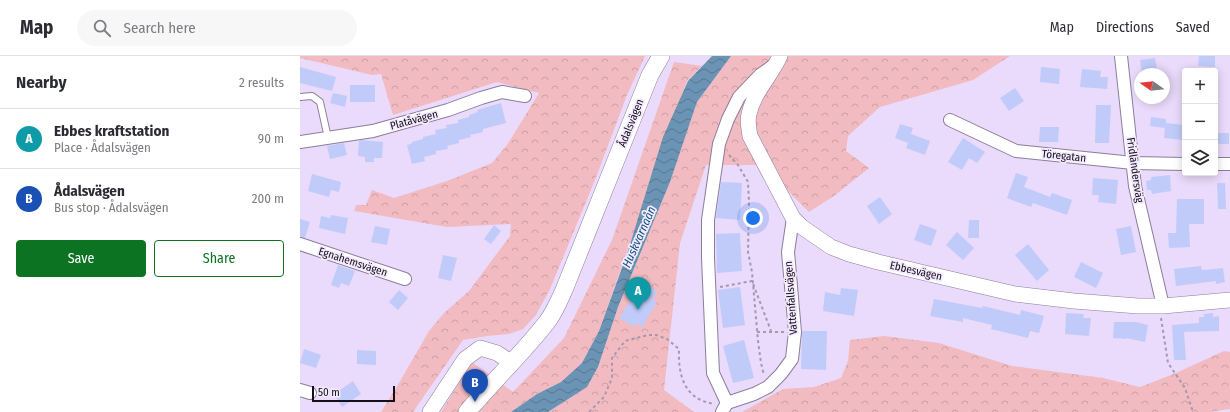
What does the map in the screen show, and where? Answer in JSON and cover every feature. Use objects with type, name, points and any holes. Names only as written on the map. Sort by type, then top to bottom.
[{"type":"main road","name":"Ådalsvägen","points":[[467,412],[547,322],[558,302],[650,75],[661,56]]},
{"type":"street","name":"Fridländersväg","points":[[1121,56],[1135,186],[1161,306]]},
{"type":"street","points":[[724,407],[713,373],[708,258],[708,220],[719,144],[728,119],[740,97],[760,75],[778,60]]},
{"type":"street","name":"Ebbesvägen","points":[[778,60],[752,104],[748,123],[750,136],[793,218],[802,227],[831,247],[878,262],[1015,294],[1074,301],[1138,306],[1161,306],[1230,300]]},
{"type":"street","name":"Platåvägen","points":[[300,142],[373,131],[448,110],[502,92],[525,96]]},
{"type":"street","name":"Töregatan","points":[[950,120],[1016,151],[1133,163],[1182,164]]},
{"type":"street","points":[[1218,164],[1230,164]]},
{"type":"street","name":"Vattenfallsvägen","points":[[724,407],[768,387],[781,374],[792,359],[795,332],[788,252],[793,218]]},
{"type":"street","name":"Egnahemsvägen","points":[[300,244],[405,279]]},
{"type":"street","points":[[430,412],[465,359],[480,348],[497,353],[512,363]]},
{"type":"lane","points":[[300,97],[312,96],[320,102],[328,138]]},
{"type":"path","points":[[719,144],[738,165],[748,182],[748,252],[761,363],[768,387]]},
{"type":"path","points":[[726,286],[752,281]]},
{"type":"path","points":[[752,281],[771,331],[757,332]]},
{"type":"path","points":[[1161,306],[1168,363],[1185,388],[1193,412]]},
{"type":"path","points":[[589,412],[604,398],[612,378],[612,358],[625,341],[648,335],[656,335],[667,339],[680,348],[679,362],[684,385],[697,398],[724,407]]},
{"type":"green space","points":[[300,56],[645,56],[627,95],[595,180],[550,289],[536,315],[523,329],[509,334],[463,340],[413,412],[381,412],[429,331],[444,313],[469,291],[510,236],[511,224],[447,227],[354,211],[356,205],[366,205],[372,190],[394,198],[447,181],[492,163],[507,145],[539,93],[497,82],[393,115],[381,74],[372,75],[300,58]]},
{"type":"green space","points":[[731,56],[1010,56],[973,80],[880,107],[848,136],[846,151],[869,168],[834,196],[809,212],[785,188],[774,165],[706,165],[680,243],[664,390],[694,412],[548,412],[587,387],[598,367],[618,307],[670,182],[697,102]]},
{"type":"green space","points":[[674,62],[702,66],[687,81],[599,331],[582,363],[561,382],[537,394],[511,412],[441,412],[472,362],[513,392],[564,338],[612,240]]},
{"type":"green space","points":[[884,336],[939,343],[1012,366],[1103,378],[1140,387],[1176,373],[1224,351],[1230,352],[1230,409],[1209,412],[742,412],[783,389],[814,387],[841,378],[848,361],[850,340]]},
{"type":"water","name":"Huskvarnaån","points":[[712,56],[731,56],[697,102],[670,182],[618,307],[598,367],[587,387],[548,412],[511,412],[537,394],[561,382],[582,363],[599,331],[627,254],[663,137],[688,81]]},
{"type":"building","points":[[1199,56],[1215,56],[1215,67],[1198,66]]},
{"type":"building","points":[[1155,58],[1157,68],[1141,68],[1140,60]]},
{"type":"building","points":[[300,67],[336,77],[332,91],[300,83]]},
{"type":"building","points":[[1041,67],[1060,69],[1059,84],[1040,82]]},
{"type":"building","points":[[1082,69],[1101,71],[1100,77],[1108,77],[1107,89],[1080,87]]},
{"type":"building","points":[[350,85],[375,85],[375,102],[350,102]]},
{"type":"building","points":[[1015,88],[1024,101],[1009,111],[1000,98]]},
{"type":"building","points":[[333,93],[347,96],[345,107],[330,103]]},
{"type":"building","points":[[501,103],[506,123],[483,129],[483,132],[470,135],[471,137],[459,140],[459,143],[447,146],[448,149],[436,151],[436,154],[424,157],[425,161],[412,164],[407,145],[423,139],[423,137],[436,134],[435,130],[447,128],[446,125],[458,123],[458,120],[469,117],[469,115],[478,112],[477,110]]},
{"type":"building","points":[[1096,105],[1111,105],[1109,143],[1095,143]]},
{"type":"building","points":[[1151,117],[1166,119],[1166,123],[1182,125],[1182,140],[1164,138],[1165,128],[1150,126]]},
{"type":"building","points":[[900,124],[913,128],[911,134],[930,141],[925,155],[906,148],[908,143],[895,138]]},
{"type":"building","points":[[1040,127],[1059,127],[1058,142],[1039,142]]},
{"type":"building","points":[[1218,133],[1229,133],[1229,144],[1218,144]]},
{"type":"building","points":[[963,138],[985,152],[977,163],[969,158],[962,170],[948,162]]},
{"type":"building","points":[[359,141],[383,142],[382,158],[374,158],[374,162],[365,162],[365,157],[358,156]]},
{"type":"building","points":[[344,143],[347,155],[330,159],[327,146]]},
{"type":"building","points":[[1016,173],[1028,177],[1024,187],[1050,197],[1052,193],[1072,200],[1067,215],[1033,203],[1031,207],[1007,198]]},
{"type":"building","points":[[312,174],[341,182],[339,192],[331,190],[329,197],[308,191]]},
{"type":"building","points":[[1170,175],[1171,191],[1152,194],[1151,190],[1147,190],[1146,181],[1151,180],[1151,177]]},
{"type":"building","points":[[1093,178],[1118,180],[1116,204],[1098,202],[1099,195],[1092,195]]},
{"type":"building","points":[[721,182],[742,183],[740,220],[716,218]]},
{"type":"building","points":[[1217,183],[1225,183],[1226,209],[1218,209]]},
{"type":"building","points":[[880,197],[892,214],[879,224],[867,206]]},
{"type":"building","points":[[1177,199],[1204,199],[1204,224],[1189,224],[1190,247],[1169,248],[1168,233],[1176,233]]},
{"type":"building","points":[[331,215],[348,218],[345,234],[319,228],[321,216],[330,218]]},
{"type":"building","points":[[300,219],[310,222],[305,238],[300,237]]},
{"type":"building","points":[[969,220],[979,220],[979,238],[968,238]]},
{"type":"building","points":[[920,224],[937,230],[931,246],[914,240]]},
{"type":"building","points":[[494,225],[501,231],[491,244],[484,239]]},
{"type":"building","points":[[375,226],[390,229],[387,245],[371,242]]},
{"type":"building","points":[[1131,226],[1136,252],[1121,255],[1116,229]]},
{"type":"building","points":[[957,232],[974,248],[963,260],[946,245]]},
{"type":"building","points":[[740,233],[742,271],[717,273],[716,234]]},
{"type":"building","points":[[1028,244],[1049,270],[1037,281],[1015,255]]},
{"type":"building","points":[[443,255],[457,258],[451,281],[438,278]]},
{"type":"building","points":[[1081,262],[1103,273],[1096,288],[1074,277]]},
{"type":"building","points":[[338,265],[355,271],[349,286],[341,283],[339,288],[331,285]]},
{"type":"building","points":[[1201,266],[1202,270],[1223,268],[1225,282],[1216,284],[1216,281],[1176,286],[1174,269]]},
{"type":"building","points":[[642,282],[657,291],[653,299],[657,302],[642,327],[637,323],[635,327],[619,318]]},
{"type":"building","points":[[740,287],[745,325],[723,328],[718,290]]},
{"type":"building","points":[[841,288],[858,290],[854,316],[823,311],[825,292],[840,295]]},
{"type":"building","points":[[399,290],[408,298],[398,310],[389,302]]},
{"type":"building","points":[[934,299],[982,308],[983,306],[1020,315],[1021,310],[1044,316],[1039,333],[1030,331],[1028,338],[991,329],[992,325],[963,318],[963,322],[930,316]]},
{"type":"building","points":[[1066,313],[1084,314],[1083,318],[1091,318],[1089,336],[1065,334]]},
{"type":"building","points":[[1213,313],[1213,317],[1219,316],[1219,331],[1184,332],[1186,360],[1174,360],[1172,325],[1199,323],[1199,317],[1204,317],[1204,314]]},
{"type":"building","points":[[1114,322],[1136,322],[1148,325],[1145,342],[1126,338],[1113,338]]},
{"type":"building","points":[[802,331],[827,331],[826,370],[801,369]]},
{"type":"building","points":[[744,340],[754,378],[733,383],[723,346]]},
{"type":"building","points":[[304,349],[321,355],[316,368],[300,363]]},
{"type":"building","points":[[357,350],[376,351],[376,365],[357,364]]},
{"type":"building","points":[[353,381],[361,394],[342,407],[334,394]]},
{"type":"place","name":"Ebbes kraftstation","points":[[638,310]]},
{"type":"place","name":"Ådalsvägen","points":[[475,402]]}]
